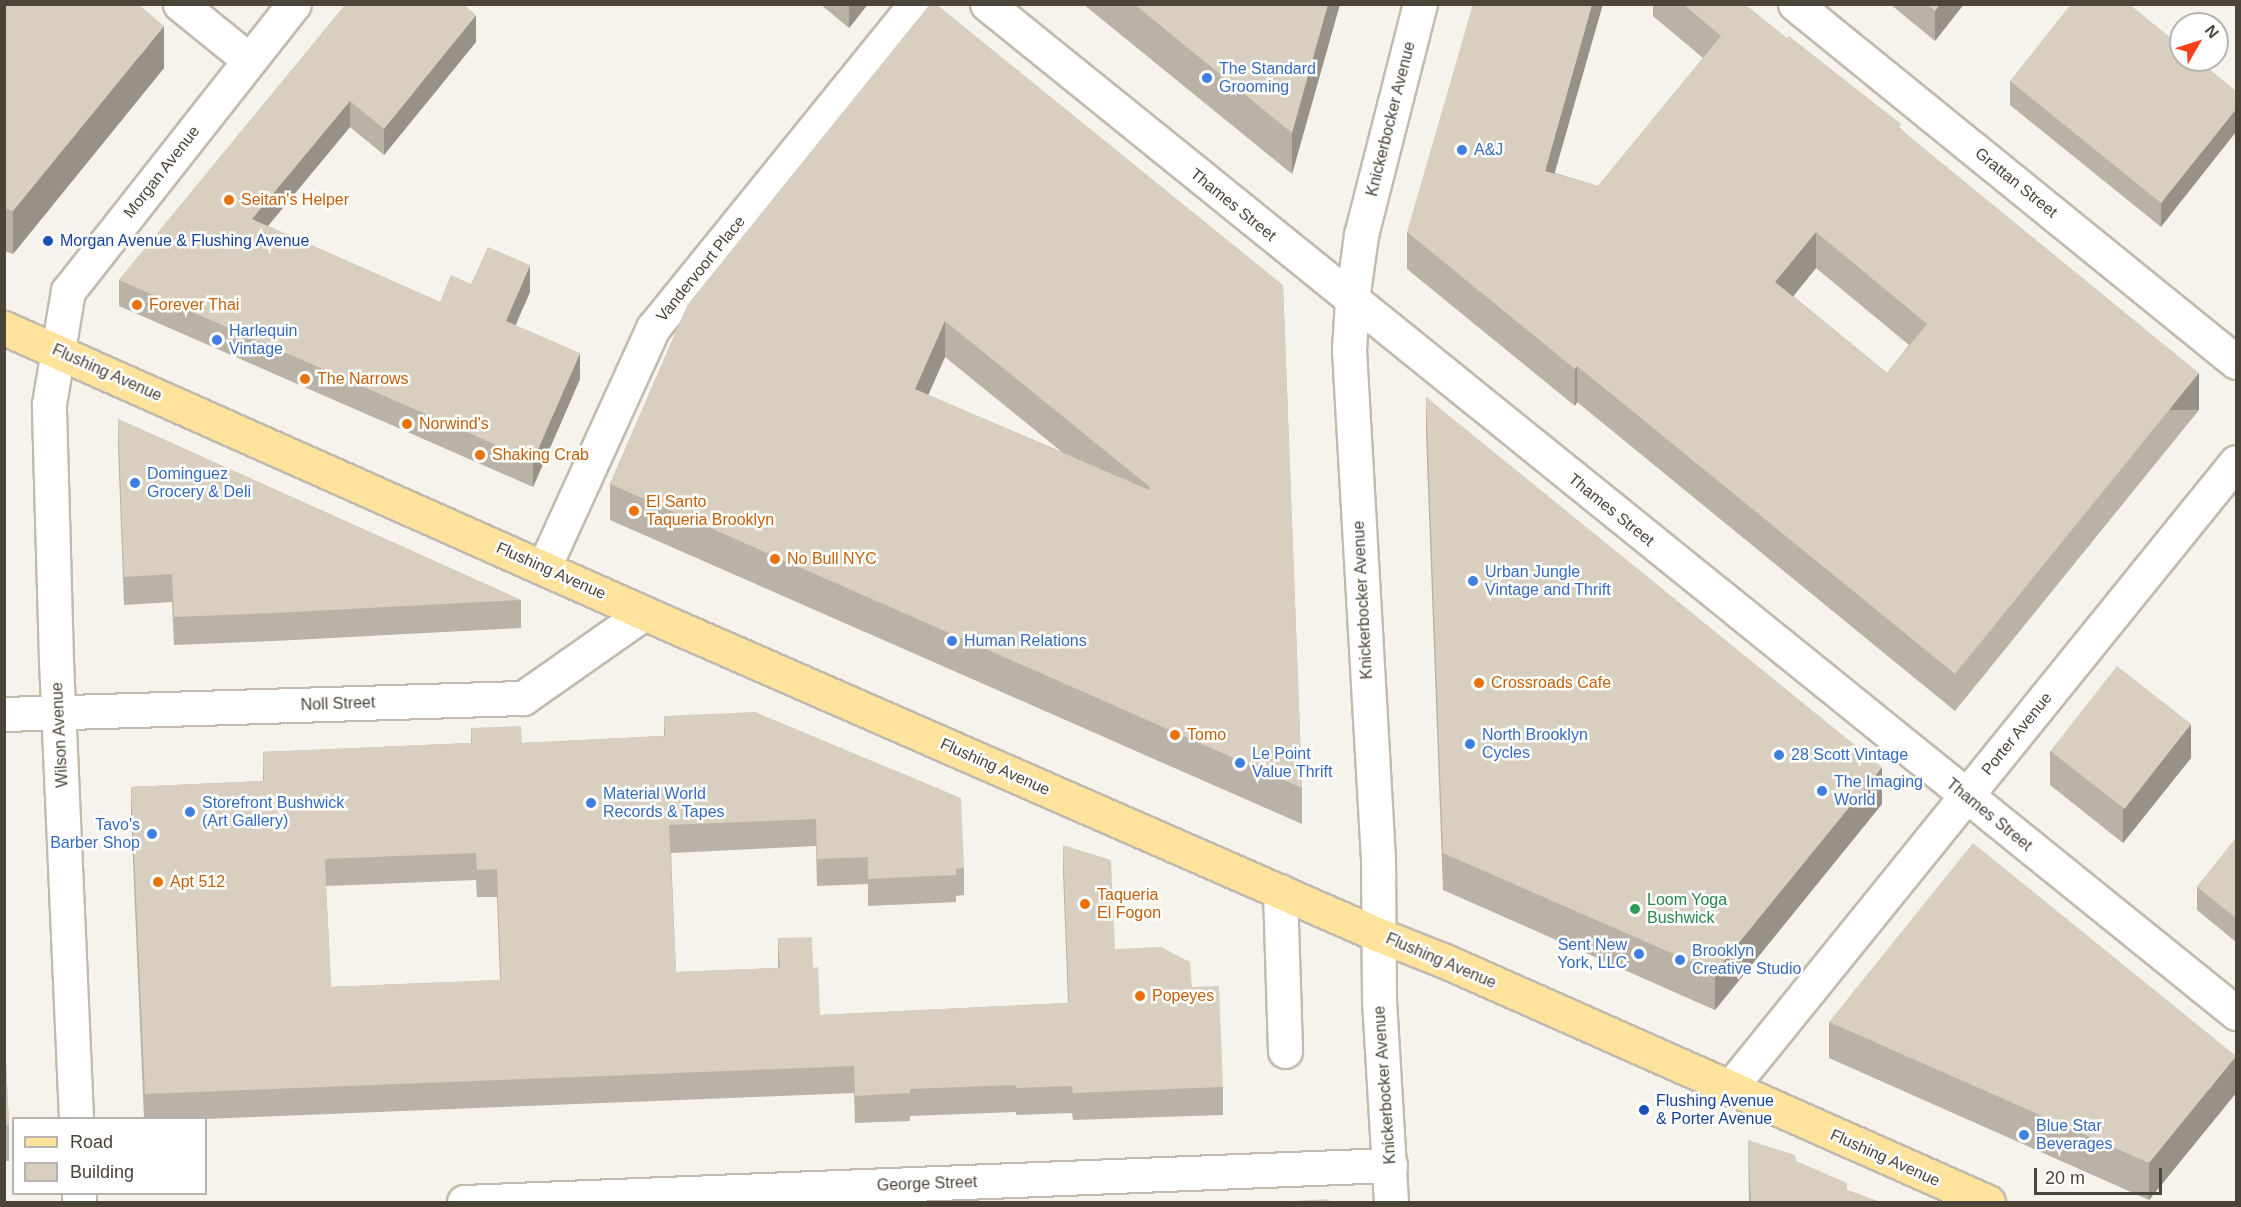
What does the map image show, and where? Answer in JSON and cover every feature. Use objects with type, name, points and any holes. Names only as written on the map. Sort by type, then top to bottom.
[{"type":"main road","name":"Flushing Avenue","points":[[4,328],[644,613],[1379,935],[1445,961],[1988,1203]]},
{"type":"street","name":"Morgan Avenue","points":[[58,351],[68,291],[294,4]]},
{"type":"street","name":"Vandervoort Place","points":[[544,567],[653,328],[915,4]]},
{"type":"street","name":"Thames Street","points":[[987,4],[1966,797],[2236,1012]]},
{"type":"street","name":"Knickerbocker Avenue","points":[[1391,1203],[1379,1000],[1378,859],[1349,350],[1352,300],[1361,235],[1420,4]]},
{"type":"street","name":"Grattan Street","points":[[1795,4],[2236,362]]},
{"type":"street","points":[[189,12],[249,60]]},
{"type":"street","name":"Wilson Avenue","points":[[58,351],[49,404],[76,1117]]},
{"type":"street","name":"Porter Avenue","points":[[1729,1089],[2236,462]]},
{"type":"street","name":"Noll Street","points":[[4,714],[524,698],[644,613]]},
{"type":"street","points":[[1280,891],[1285,1051]]},
{"type":"street","name":"George Street","points":[[464,1203],[1390,1165]]},
{"type":"building","points":[[4,4],[138,4],[164,26],[13,211],[4,208]]},
{"type":"building","points":[[346,4],[463,4],[476,15],[384,129],[350,101],[252,219],[440,302],[451,275],[471,284],[488,247],[530,265],[506,321],[580,353],[533,461],[119,280]]},
{"type":"building","points":[[930,4],[936,4],[1283,285],[1302,788],[610,484],[688,304]],"holes":[[[945,321],[1150,487],[1149,490],[915,389]]]},
{"type":"building","points":[[1134,4],[1328,4],[1292,133]]},
{"type":"building","points":[[1473,4],[1592,4],[1545,171],[1598,186],[1721,36],[1683,4],[1742,4],[1787,38],[1789,36],[1901,124],[1899,128],[2199,373],[1955,674],[1577,366],[1575,369],[1407,232]],"holes":[[[1816,232],[1927,324],[1887,373],[1775,282]]]},
{"type":"building","points":[[1927,4],[1940,4],[1935,11]]},
{"type":"building","points":[[2071,4],[2129,4],[2169,36],[2169,72],[2213,72],[2236,91],[2236,109],[2161,203],[2010,81]]},
{"type":"building","points":[[1426,397],[1882,767],[1715,972],[1443,853]]},
{"type":"building","points":[[118,419],[521,600],[174,617],[172,574],[124,577]]},
{"type":"building","points":[[2117,666],[2191,724],[2125,809],[2051,751]]},
{"type":"building","points":[[755,712],[961,798],[964,868],[956,869],[956,875],[868,879],[868,857],[817,859],[816,819],[669,825],[676,972],[780,968],[778,938],[812,937],[813,968],[818,967],[820,1015],[1069,1003],[1063,845],[1111,860],[1115,949],[1161,947],[1190,962],[1192,987],[1219,986],[1223,1087],[1073,1093],[1072,1086],[1016,1088],[1016,1085],[910,1089],[910,1093],[855,1096],[854,1066],[145,1094],[131,787],[264,781],[263,752],[472,743],[471,728],[521,726],[522,743],[665,736],[664,716]],"holes":[[[476,853],[477,870],[497,869],[501,980],[331,987],[325,859]]]},
{"type":"building","points":[[2236,838],[2236,918],[2197,887]]},
{"type":"building","points":[[1973,843],[2236,1056],[2149,1163],[1829,1022]]},
{"type":"building","points":[[4,1019],[9,1125],[4,1125]]},
{"type":"building","points":[[1748,1140],[1795,1155],[1796,1161],[1847,1183],[1847,1190],[1883,1203],[1751,1203]]},
{"type":"building","points":[[1329,1199],[1328,1203],[1259,1203]]},
{"type":"place","name":"The Standard Grooming","points":[[1207,78]]},
{"type":"place","name":"A&J","points":[[1462,150]]},
{"type":"place","name":"Seitan's Helper","points":[[229,200]]},
{"type":"place","name":"Morgan Avenue & Flushing Avenue","points":[[48,241]]},
{"type":"place","name":"Forever Thai","points":[[137,305]]},
{"type":"place","name":"Harlequin Vintage","points":[[217,340]]},
{"type":"place","name":"The Narrows","points":[[305,379]]},
{"type":"place","name":"Norwind's","points":[[407,424]]},
{"type":"place","name":"Shaking Crab","points":[[480,455]]},
{"type":"place","name":"Dominguez Grocery & Deli","points":[[135,483]]},
{"type":"place","name":"El Santo Taqueria Brooklyn","points":[[634,511]]},
{"type":"place","name":"No Bull NYC","points":[[775,559]]},
{"type":"place","name":"Urban Jungle Vintage and Thrift","points":[[1473,581]]},
{"type":"place","name":"Human Relations","points":[[952,641]]},
{"type":"place","name":"Crossroads Cafe","points":[[1479,683]]},
{"type":"place","name":"Tomo","points":[[1175,735]]},
{"type":"place","name":"North Brooklyn Cycles","points":[[1470,744]]},
{"type":"place","name":"28 Scott Vintage","points":[[1779,755]]},
{"type":"place","name":"Le Point Value Thrift","points":[[1240,763]]},
{"type":"place","name":"The Imaging World","points":[[1822,791]]},
{"type":"place","name":"Material World Records & Tapes","points":[[591,803]]},
{"type":"place","name":"Storefront Bushwick (Art Gallery)","points":[[190,812]]},
{"type":"place","name":"Tavo's Barber Shop","points":[[152,834]]},
{"type":"place","name":"Apt 512","points":[[158,882]]},
{"type":"place","name":"Taqueria El Fogon","points":[[1085,904]]},
{"type":"place","name":"Loom Yoga Bushwick","points":[[1635,909]]},
{"type":"place","name":"Sent New York, LLC","points":[[1639,954]]},
{"type":"place","name":"Brooklyn Creative Studio","points":[[1680,960]]},
{"type":"place","name":"Popeyes","points":[[1140,996]]},
{"type":"place","name":"Flushing Avenue & Porter Avenue","points":[[1644,1110]]},
{"type":"place","name":"Blue Star Beverages","points":[[2024,1135]]}]
